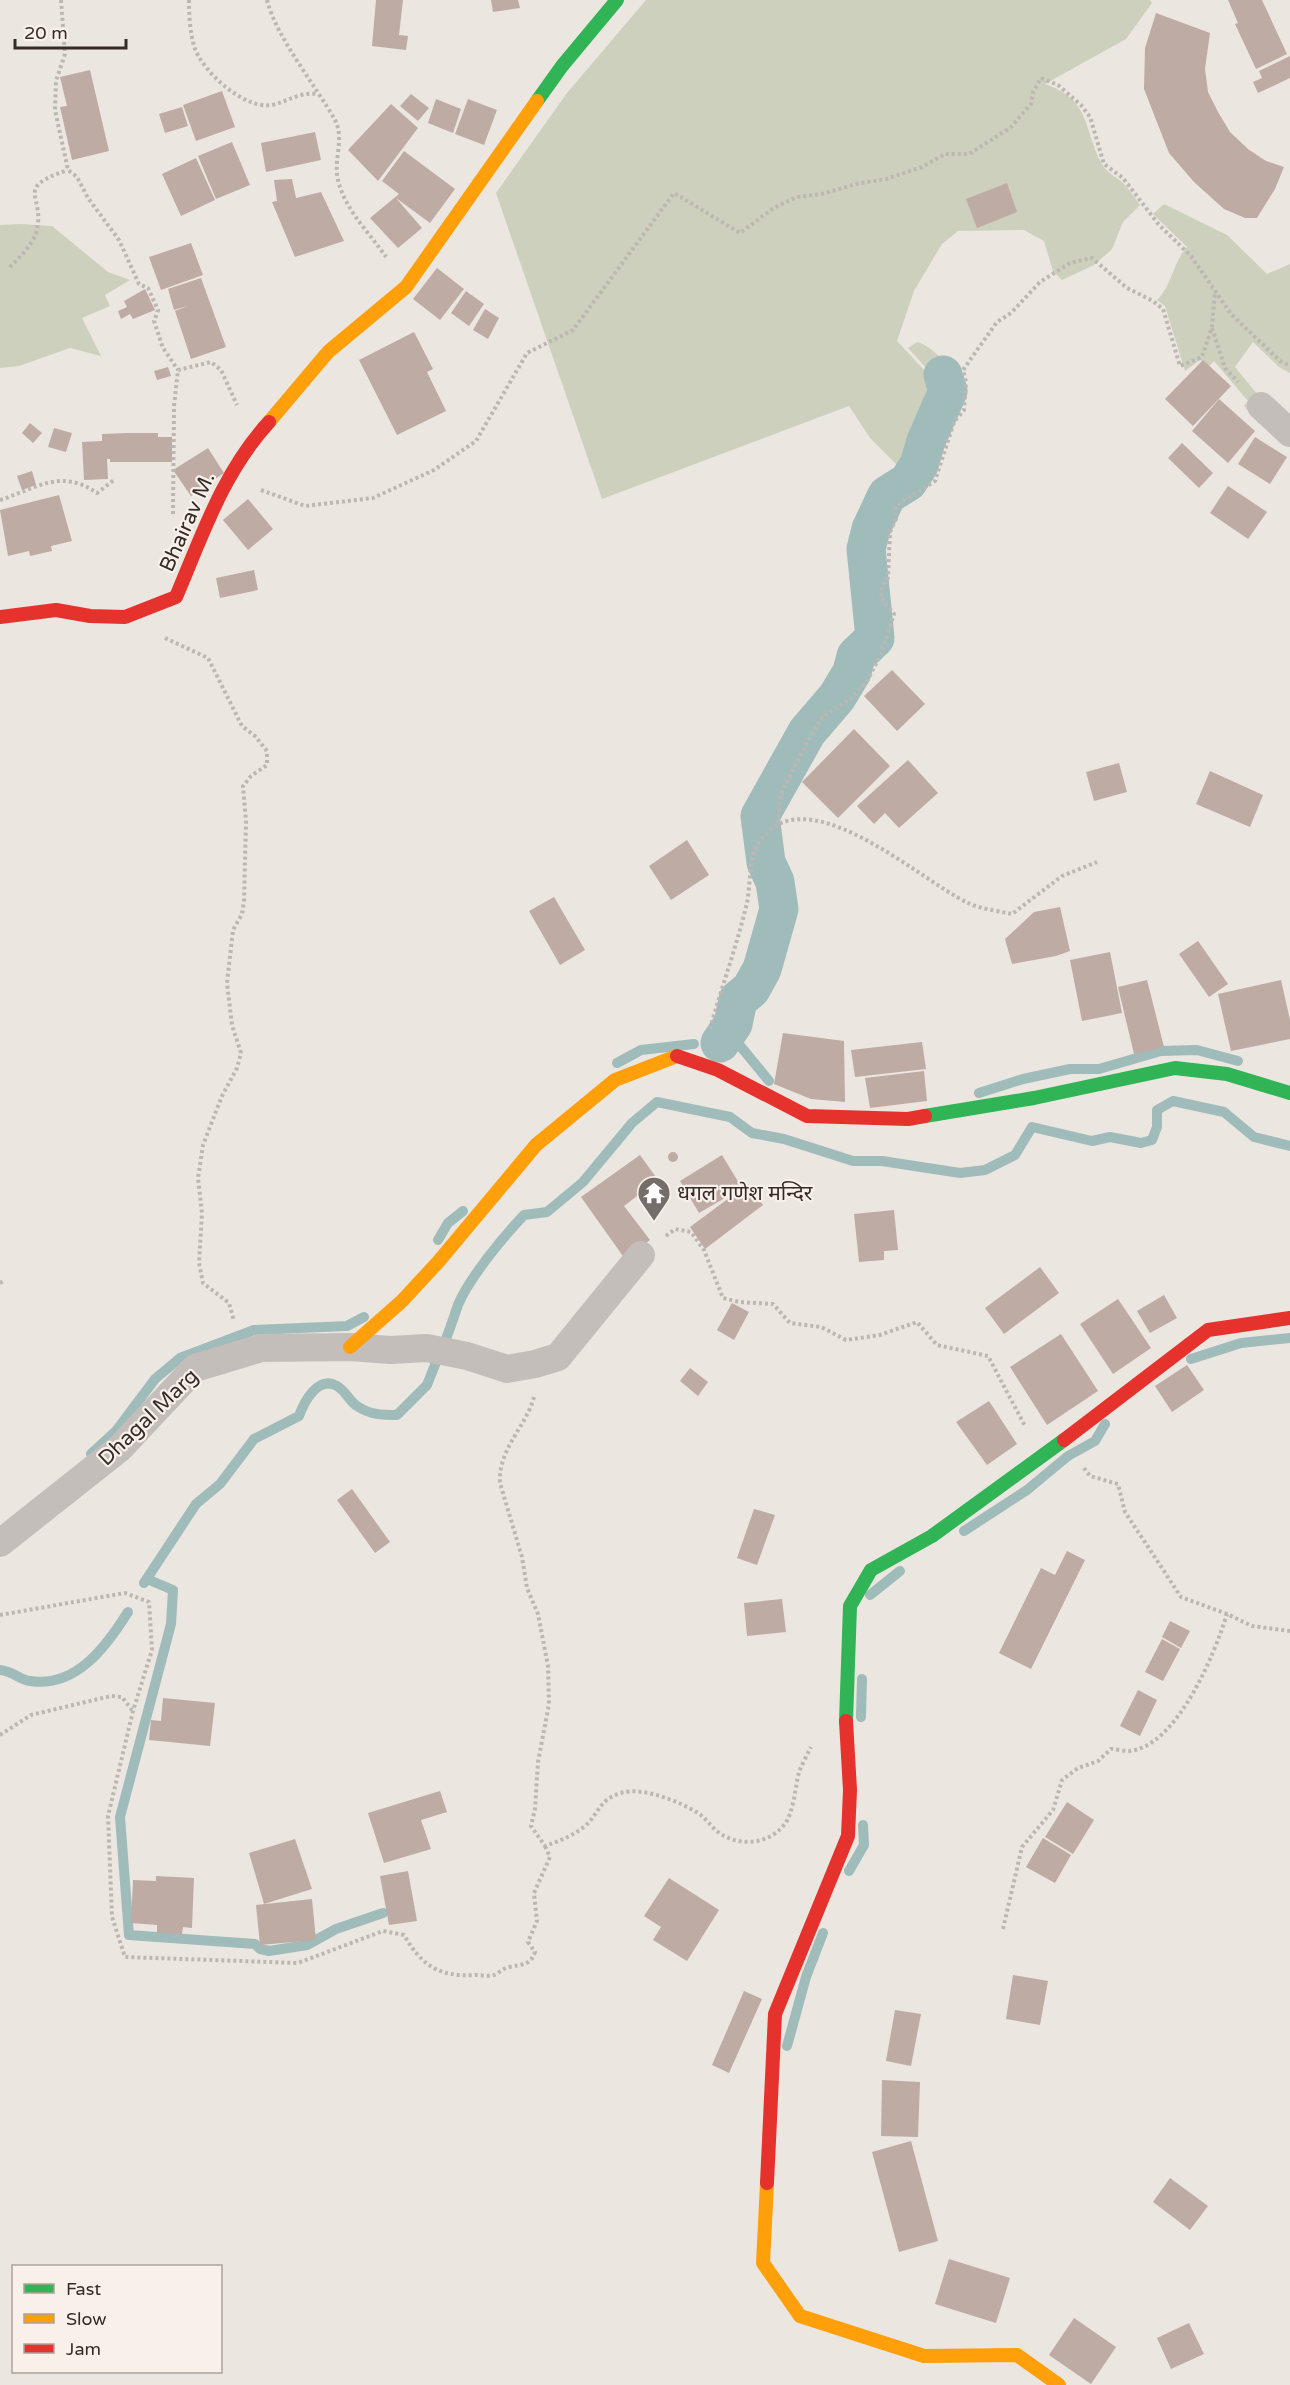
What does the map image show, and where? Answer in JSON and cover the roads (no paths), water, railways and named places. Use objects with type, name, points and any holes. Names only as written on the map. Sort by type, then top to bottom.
[{"type":"street","name":"Bhairav M.","points":[[0,616],[56,610],[90,616],[125,617],[176,597],[225,482],[252,442],[303,385],[328,352],[406,287],[562,66],[617,0]]},
{"type":"street","points":[[1262,406],[1290,433]]},
{"type":"street","points":[[351,1347],[402,1301],[439,1261],[536,1145],[615,1080],[678,1056],[700,1062],[807,1116],[908,1119],[1034,1098],[1175,1068],[1227,1074],[1290,1093]]},
{"type":"street","name":"Dhagal Marg","points":[[0,1543],[120,1448],[195,1368],[261,1348],[351,1347],[390,1350],[427,1348],[467,1356],[507,1369],[535,1364],[558,1357],[641,1255]]},
{"type":"street","points":[[1059,2385],[1017,2355],[924,2356],[800,2316],[763,2263],[775,2014],[800,1948],[848,1836],[850,1790],[845,1704],[850,1606],[871,1570],[932,1536],[1053,1449],[1208,1330],[1290,1318]]},
{"type":"waterway","points":[[720,1043],[733,1024],[738,1000],[751,989],[762,969],[779,909],[775,882],[766,862],[760,816],[807,732],[837,697],[852,672],[856,656],[875,638],[866,549],[871,529],[887,495],[908,482],[919,465],[926,441],[948,391],[943,375]]},
{"type":"waterway","points":[[720,1043],[726,1046],[737,1042],[769,1081]]},
{"type":"waterway","points":[[617,1063],[641,1050],[694,1044]]},
{"type":"waterway","points":[[979,1093],[1023,1079],[1070,1069],[1099,1069],[1161,1051],[1197,1050],[1238,1061]]},
{"type":"waterway","points":[[442,1348],[463,1294],[478,1270],[507,1234],[524,1215],[547,1212],[583,1182],[632,1123],[657,1102],[730,1117],[752,1133],[784,1139],[853,1161],[882,1161],[960,1173],[985,1170],[1015,1155],[1032,1127],[1092,1141],[1110,1137],[1141,1143],[1152,1140],[1157,1127],[1157,1110],[1173,1101],[1224,1112],[1254,1137],[1290,1146]]},
{"type":"waterway","points":[[438,1240],[448,1223],[463,1211]]},
{"type":"waterway","points":[[91,1454],[116,1431],[155,1379],[180,1358],[254,1330],[347,1326],[364,1317]]},
{"type":"waterway","points":[[1191,1359],[1241,1343],[1290,1338]]},
{"type":"waterway","points":[[144,1583],[196,1504],[220,1484],[254,1439],[299,1416],[308,1397],[318,1387],[324,1384],[337,1386],[362,1409],[377,1414],[397,1415],[427,1385],[440,1352]]},
{"type":"waterway","points":[[964,1531],[1027,1490],[1068,1456],[1095,1441],[1105,1424]]},
{"type":"waterway","points":[[870,1595],[900,1571]]},
{"type":"waterway","points":[[147,1579],[173,1590],[171,1624],[120,1817],[129,1935],[255,1944],[260,1949],[269,1951],[307,1945],[336,1929],[383,1913]]},
{"type":"waterway","points":[[0,1670],[30,1681],[62,1678],[88,1662],[110,1639],[128,1612]]},
{"type":"waterway","points":[[861,1717],[862,1679]]},
{"type":"waterway","points":[[849,1871],[864,1845],[863,1825]]},
{"type":"waterway","points":[[787,2046],[806,1977],[823,1933]]},
{"type":"place","name":"धगल गणेश मन्दिर","points":[[654,1222]]}]
